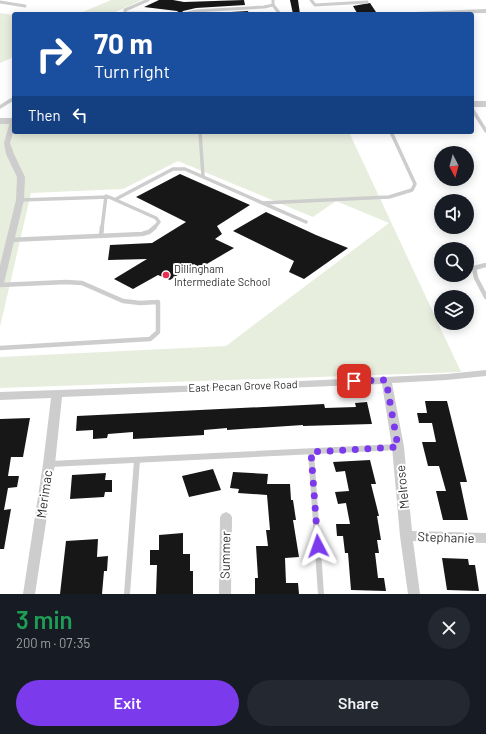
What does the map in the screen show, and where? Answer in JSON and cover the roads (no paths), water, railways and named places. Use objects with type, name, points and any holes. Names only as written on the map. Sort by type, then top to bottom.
[{"type":"street","points":[[466,12],[486,11]]},
{"type":"street","points":[[474,104],[486,104]]},
{"type":"street","points":[[0,122],[12,120]]},
{"type":"street","points":[[0,284],[9,240],[20,200],[21,177],[10,154],[7,142],[12,126]]},
{"type":"street","name":"East Pecan Grove Road","points":[[0,396],[386,380],[486,373]]},
{"type":"street","name":"Melrose","points":[[386,380],[398,447],[406,536],[414,594]]},
{"type":"street","name":"Merimac","points":[[29,594],[49,464],[56,394]]},
{"type":"street","name":"Summer","points":[[225,594],[226,517]]},
{"type":"street","name":"Stephanie","points":[[406,536],[486,538]]},
{"type":"lane","points":[[125,12],[125,10],[148,0]]},
{"type":"lane","points":[[273,0],[273,5],[279,12]]},
{"type":"lane","points":[[311,0],[315,5],[367,2]]},
{"type":"lane","points":[[0,2],[25,6]]},
{"type":"lane","points":[[192,12],[264,7],[273,5]]},
{"type":"lane","points":[[0,107],[12,99]]},
{"type":"lane","points":[[8,102],[12,103]]},
{"type":"lane","points":[[474,112],[486,132]]},
{"type":"lane","points":[[200,134],[204,176]]},
{"type":"lane","points":[[263,202],[389,197],[412,190],[415,184],[392,134]]},
{"type":"lane","points":[[116,199],[173,169],[185,169],[204,176],[306,222]]},
{"type":"lane","points":[[101,236],[106,196]]},
{"type":"lane","points":[[9,240],[142,234],[149,232],[158,225],[159,222],[156,218],[116,199],[106,196],[20,200]]},
{"type":"lane","points":[[486,265],[474,268],[476,278],[486,297]]},
{"type":"lane","points":[[0,284],[82,283],[122,301],[140,303],[158,302],[158,332],[150,339],[144,340],[0,348]]},
{"type":"lane","points":[[49,464],[398,447]]},
{"type":"lane","points":[[311,452],[321,594]]},
{"type":"lane","points":[[127,594],[137,460]]},
{"type":"place","name":"Dillingham Intermediate School","points":[[166,275]]}]
